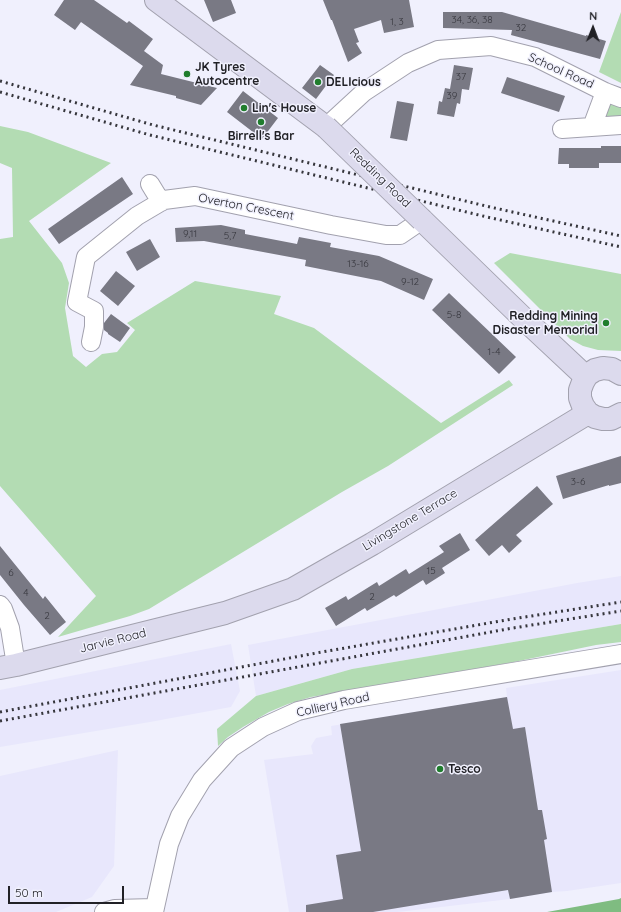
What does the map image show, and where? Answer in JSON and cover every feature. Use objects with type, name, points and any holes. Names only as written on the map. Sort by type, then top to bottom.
[{"type":"main road","name":"Redding Road","points":[[156,0],[326,127],[485,282],[586,377]]},
{"type":"main road","points":[[621,374],[612,369],[603,368],[595,370],[587,375],[582,382],[580,390],[580,398],[588,413],[603,419],[611,419],[621,414]]},
{"type":"main road","name":"Livingstone Terrace","points":[[225,613],[293,589],[372,544],[588,413]]},
{"type":"main road","name":"Jarvie Road","points":[[8,667],[225,613]]},
{"type":"street","name":"School Road","points":[[326,127],[364,92],[408,64],[438,50],[490,46],[535,58],[613,95],[592,127]]},
{"type":"street","points":[[562,129],[621,125]]},
{"type":"street","points":[[150,184],[161,202]]},
{"type":"street","name":"Overton Crescent","points":[[91,342],[94,327],[94,311],[77,302],[75,271],[86,257],[137,216],[164,200],[195,196],[330,225],[386,235],[400,235],[422,220]]},
{"type":"street","points":[[0,605],[10,628],[8,667]]},
{"type":"street","name":"Colliery Road","points":[[154,910],[169,844],[180,816],[202,780],[231,748],[263,727],[298,710],[344,700],[621,654]]},
{"type":"street","points":[[104,912],[115,910],[154,910]]},
{"type":"shaded area","points":[[621,12],[621,83],[599,72]]},
{"type":"shaded area","points":[[608,101],[621,103],[621,122],[601,116]]},
{"type":"shaded area","points":[[0,126],[28,132],[111,163],[29,221],[62,263],[69,283],[65,308],[73,356],[86,367],[102,354],[117,352],[135,330],[127,323],[195,281],[281,296],[274,314],[314,328],[441,423],[509,380],[513,385],[388,466],[342,492],[149,609],[58,637],[96,596],[0,486],[0,239],[13,237],[12,168],[0,163]]},
{"type":"shaded area","points":[[510,253],[621,274],[621,351],[598,350],[583,346],[570,339],[494,263]]},
{"type":"shaded area","points":[[621,576],[621,624],[352,669],[256,696],[248,645]]},
{"type":"shaded area","points":[[621,624],[621,642],[596,645],[509,663],[311,697],[269,712],[228,737],[218,746],[217,729],[256,696],[352,669]]},
{"type":"shaded area","points":[[231,644],[240,691],[231,707],[0,747],[0,690]]},
{"type":"shaded area","points":[[621,670],[621,883],[510,899],[398,912],[289,912],[264,760],[313,754],[311,746],[316,738],[332,735],[331,726],[507,697],[506,688]]},
{"type":"shaded area","points":[[118,750],[114,866],[92,897],[56,912],[0,912],[0,776]]},
{"type":"shaded area","points":[[621,898],[621,912],[547,912],[619,899]]},
{"type":"building","points":[[64,0],[94,0],[127,23],[129,21],[153,39],[144,51],[163,65],[161,74],[217,88],[201,105],[176,98],[176,96],[130,85],[143,66],[81,22],[75,30],[54,15]]},
{"type":"building","points":[[204,0],[231,0],[236,13],[213,22]]},
{"type":"building","points":[[323,0],[409,0],[414,27],[384,33],[381,20],[354,29],[359,42],[356,43],[362,53],[348,62]]},
{"type":"building","points":[[443,12],[502,12],[606,41],[600,59],[511,35],[512,30],[443,28]]},
{"type":"building","name":"DELIcious","points":[[320,65],[334,75],[316,99],[302,88]]},
{"type":"building","points":[[454,65],[473,68],[469,90],[462,89],[460,104],[457,103],[454,117],[437,114],[439,101],[442,102],[445,88],[450,89]]},
{"type":"building","points":[[507,77],[565,96],[559,112],[501,93]]},
{"type":"building","points":[[243,91],[278,118],[262,139],[227,112]]},
{"type":"building","points":[[397,101],[414,104],[407,141],[390,138]]},
{"type":"building","points":[[601,146],[621,146],[621,163],[599,163],[599,168],[569,168],[569,164],[558,164],[559,148],[601,148]]},
{"type":"building","points":[[122,177],[133,194],[59,244],[48,229]]},
{"type":"building","points":[[221,225],[245,230],[245,234],[297,244],[299,237],[331,243],[330,247],[379,256],[433,279],[424,300],[381,281],[305,266],[306,260],[204,241],[176,242],[175,228]]},
{"type":"building","points":[[150,239],[160,257],[137,271],[126,252]]},
{"type":"building","points":[[116,271],[135,286],[118,306],[100,291]]},
{"type":"building","points":[[449,293],[516,357],[499,374],[432,310]]},
{"type":"building","points":[[111,314],[130,328],[120,342],[104,330],[104,323]]},
{"type":"building","points":[[621,456],[621,483],[609,485],[563,499],[556,476]]},
{"type":"building","points":[[537,486],[553,504],[516,535],[522,541],[509,553],[502,545],[489,556],[475,540]]},
{"type":"building","points":[[460,533],[470,550],[442,568],[445,573],[426,585],[423,580],[396,597],[394,595],[367,611],[365,608],[336,626],[325,608],[346,596],[348,600],[377,582],[379,586],[406,569],[409,574],[444,552],[439,546]]},
{"type":"building","points":[[0,546],[43,599],[45,596],[66,622],[50,635],[0,575]]},
{"type":"building","name":"Tesco","points":[[507,697],[513,729],[525,727],[538,810],[542,810],[547,839],[544,840],[552,892],[510,899],[508,890],[373,912],[306,912],[306,905],[343,899],[336,855],[361,851],[340,724]]},
{"type":"railway","points":[[0,81],[153,125],[490,207],[621,236]]},
{"type":"railway","points":[[0,92],[150,135],[487,217],[621,247]]},
{"type":"railway","points":[[0,712],[322,652],[512,619],[621,602]]},
{"type":"railway","points":[[0,721],[513,628],[621,611]]},
{"type":"place","name":"JK Tyres Autocentre","points":[[187,74]]},
{"type":"place","name":"DELIcious","points":[[318,82]]},
{"type":"place","name":"Lin's House","points":[[244,108]]},
{"type":"place","name":"Birrell's Bar","points":[[261,122]]},
{"type":"place","name":"Redding Mining Disaster Memorial","points":[[606,323]]},
{"type":"place","name":"Tesco","points":[[440,769]]}]
